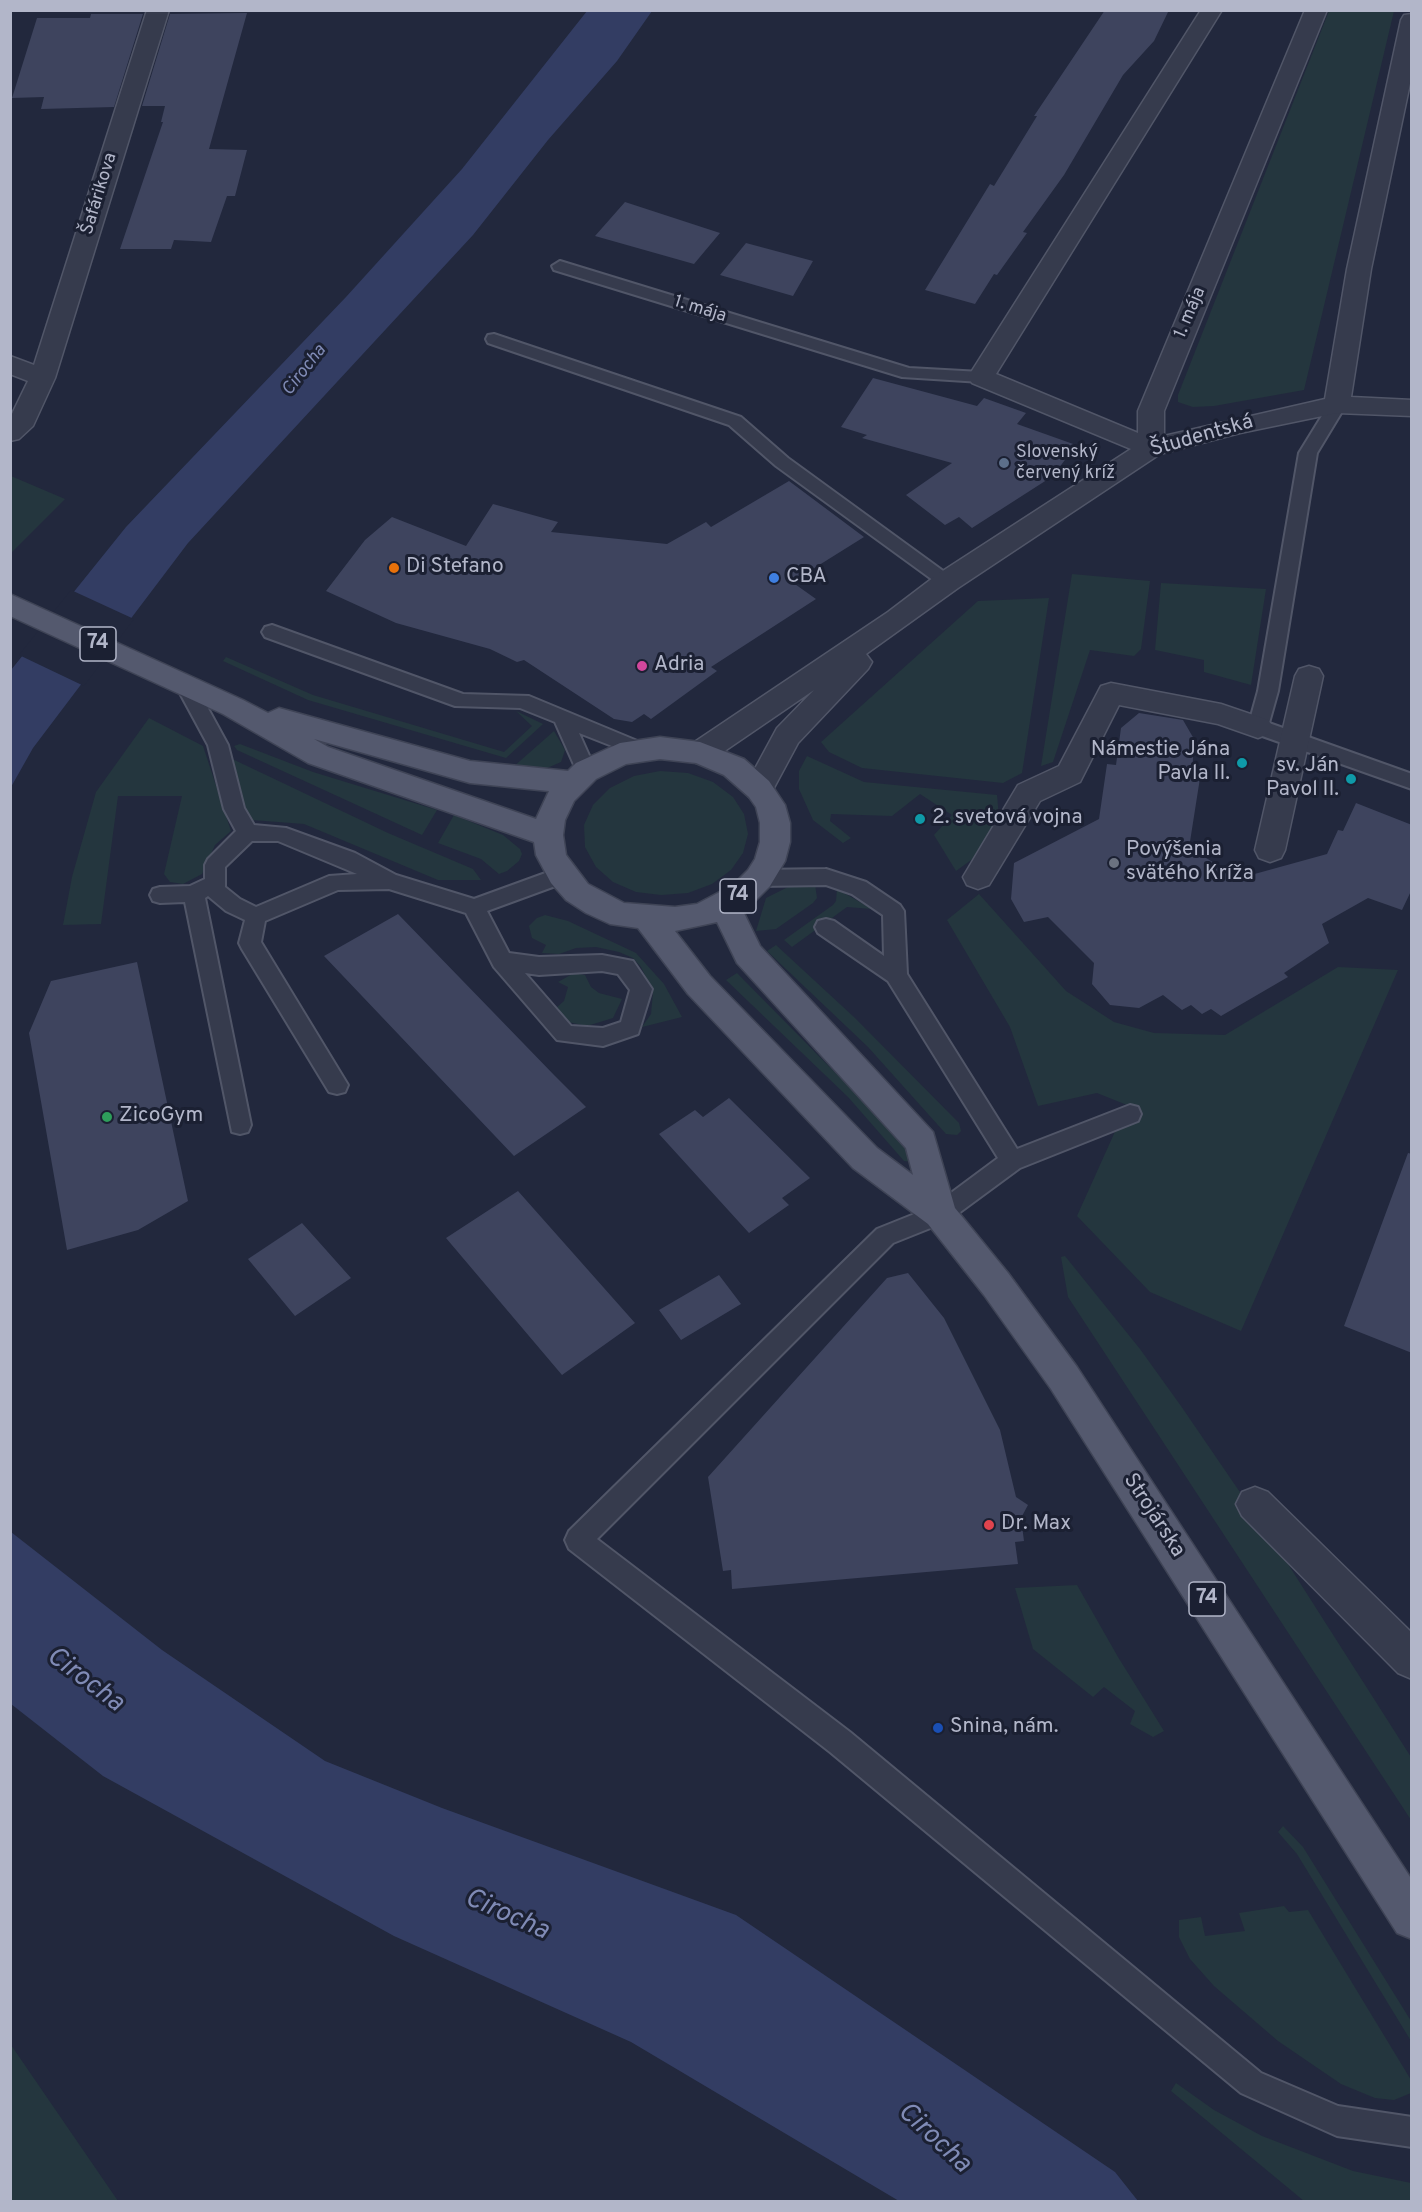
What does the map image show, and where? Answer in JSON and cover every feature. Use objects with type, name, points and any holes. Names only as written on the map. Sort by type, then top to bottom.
[{"type":"main road","name":"74","points":[[10,604],[233,706],[318,755],[548,835]]},
{"type":"main road","name":"74","points":[[233,706],[470,772],[579,777]]},
{"type":"main road","name":"74","points":[[670,748],[700,753],[734,767],[759,789],[770,806],[775,823],[775,842],[770,861],[759,878],[744,893],[724,905],[683,918],[648,919],[621,915],[597,905],[577,892],[561,875],[551,855],[548,835],[555,807],[579,777],[602,761],[640,750],[670,748]]},
{"type":"main road","name":"74","points":[[724,905],[748,954],[921,1142],[940,1215]]},
{"type":"main road","name":"74","points":[[648,919],[699,985],[865,1158],[940,1215]]},
{"type":"main road","name":"Strojárska","points":[[940,1215],[996,1284],[1064,1378],[1412,1918]]},
{"type":"street","name":"Šafárikova","points":[[10,433],[24,420],[42,378],[158,10]]},
{"type":"street","points":[[981,377],[1212,10]]},
{"type":"street","name":"1. mája","points":[[981,377],[1151,448],[1151,411],[1316,10]]},
{"type":"street","points":[[1337,405],[1359,269],[1412,20]]},
{"type":"street","points":[[10,364],[42,378]]},
{"type":"street","name":"Študentská","points":[[898,619],[948,581],[1151,448],[1240,425],[1337,405],[1412,408]]},
{"type":"street","points":[[700,753],[898,619]]},
{"type":"street","points":[[759,789],[788,736],[898,619]]},
{"type":"street","points":[[1270,850],[1309,676]]},
{"type":"street","points":[[978,877],[1029,793],[1070,774],[1111,693],[1221,714],[1258,728]]},
{"type":"street","points":[[1255,1504],[1412,1659]]},
{"type":"lane","name":"1. mája","points":[[560,266],[908,373],[981,377]]},
{"type":"lane","points":[[494,339],[735,421],[782,462],[948,581]]},
{"type":"lane","points":[[1337,405],[1318,441],[1308,453],[1268,691],[1258,728],[1412,782]]},
{"type":"lane","points":[[272,632],[462,701],[522,700],[640,750]]},
{"type":"lane","points":[[185,684],[218,745],[234,809],[248,833]]},
{"type":"lane","points":[[562,717],[579,777]]},
{"type":"lane","points":[[389,881],[336,882],[256,916],[233,905],[215,890],[215,865],[234,843],[248,833],[279,833],[348,859],[389,881],[474,907],[561,875]]},
{"type":"lane","points":[[759,878],[826,877],[859,888],[893,911],[896,975]]},
{"type":"lane","points":[[160,895],[194,894],[215,882]]},
{"type":"lane","points":[[194,894],[240,1125]]},
{"type":"lane","points":[[474,907],[502,961],[565,1034],[603,1037],[630,1028],[641,989],[625,967],[602,963],[539,966],[502,961]]},
{"type":"lane","points":[[256,916],[250,943],[337,1085]]},
{"type":"lane","points":[[826,927],[896,975],[1012,1161]]},
{"type":"lane","points":[[1130,1114],[1012,1161],[940,1215],[885,1236],[578,1540],[840,1742],[1251,2083],[1336,2121],[1412,2132]]},
{"type":"shaded area","points":[[1329,11],[1394,11],[1304,390],[1214,406],[1193,407],[1178,402],[1178,395]]},
{"type":"shaded area","points":[[11,476],[65,499],[11,553]]},
{"type":"shaded area","points":[[1072,574],[1150,581],[1141,649],[1134,656],[1090,650],[1053,762],[1041,766]]},
{"type":"shaded area","points":[[1161,583],[1266,589],[1251,685],[1204,672],[1204,660],[1155,650]]},
{"type":"shaded area","points":[[1049,598],[1022,773],[1003,783],[862,768],[829,752],[821,742],[978,601]]},
{"type":"shaded area","points":[[226,657],[313,695],[504,752],[532,726],[516,711],[543,724],[506,758],[308,700],[223,661]]},
{"type":"shaded area","points":[[149,718],[203,746],[231,831],[215,845],[202,874],[183,884],[170,882],[164,874],[182,796],[118,796],[101,924],[63,925],[72,877],[96,792]]},
{"type":"shaded area","points":[[554,731],[565,750],[561,762],[547,768],[512,768]]},
{"type":"shaded area","points":[[240,744],[313,772],[437,810],[422,835],[237,750],[234,746]]},
{"type":"shaded area","points":[[226,756],[388,833],[473,869],[481,880],[438,880],[304,824],[252,820],[242,803],[236,775]]},
{"type":"shaded area","points":[[807,756],[864,782],[997,795],[999,817],[985,850],[956,871],[934,835],[952,815],[920,794],[892,816],[831,814],[830,821],[851,838],[843,843],[813,820],[799,789],[799,771]]},
{"type":"shaded area","points":[[660,771],[688,773],[713,782],[733,797],[744,814],[748,834],[743,853],[731,870],[712,884],[688,893],[661,895],[636,892],[613,882],[596,867],[585,847],[584,825],[593,805],[610,788],[634,776]]},
{"type":"shaded area","points":[[454,815],[503,835],[520,849],[522,854],[519,861],[507,871],[499,874],[481,859],[438,843]]},
{"type":"shaded area","points":[[815,884],[817,898],[813,903],[776,929],[756,931],[766,898],[790,886]]},
{"type":"shaded area","points":[[837,889],[872,909],[847,907],[792,947],[784,940],[833,905],[836,901]]},
{"type":"shaded area","points":[[979,894],[1066,991],[1114,1022],[1154,1033],[1225,1035],[1338,967],[1398,970],[1241,1331],[1150,1292],[1077,1216],[1127,1105],[1097,1093],[1038,1106],[1010,1027],[947,920]]},
{"type":"shaded area","points":[[545,915],[568,921],[636,953],[664,984],[682,1017],[642,1027],[651,1014],[653,992],[641,967],[633,958],[596,947],[576,948],[559,954],[542,953],[546,945],[532,938],[529,926],[537,918]]},
{"type":"shaded area","points":[[776,945],[855,1018],[959,1123],[961,1131],[957,1135],[946,1134],[868,1047],[767,951]]},
{"type":"shaded area","points":[[574,973],[585,975],[591,987],[599,993],[622,999],[613,1018],[587,1026],[568,1022],[562,1016],[556,1008],[564,1001],[568,987],[558,982]]},
{"type":"shaded area","points":[[737,973],[878,1116],[911,1154],[912,1162],[904,1161],[848,1097],[726,980]]},
{"type":"shaded area","points":[[1065,1256],[1140,1349],[1181,1406],[1272,1539],[1411,1757],[1411,1820],[1068,1297],[1061,1257]]},
{"type":"shaded area","points":[[1077,1585],[1164,1731],[1153,1737],[1130,1724],[1135,1711],[1104,1687],[1093,1697],[1033,1649],[1015,1588]]},
{"type":"shaded area","points":[[1283,1826],[1303,1847],[1411,2021],[1411,2041],[1297,1854],[1278,1832]]},
{"type":"shaded area","points":[[1284,1906],[1289,1912],[1308,1910],[1411,2080],[1411,2093],[1394,2100],[1375,2098],[1341,2084],[1278,2041],[1214,1986],[1190,1959],[1179,1937],[1179,1920],[1201,1917],[1205,1936],[1245,1931],[1239,1913]]},
{"type":"shaded area","points":[[11,2045],[118,2201],[11,2201]]},
{"type":"shaded area","points":[[1176,2083],[1214,2110],[1262,2136],[1353,2171],[1411,2183],[1411,2201],[1304,2201],[1171,2091]]},
{"type":"water","name":"Cirocha","points":[[587,11],[652,11],[617,61],[548,140],[473,235],[188,543],[33,748],[11,787],[11,670],[126,527],[346,297],[462,169]]},
{"type":"water","name":"Cirocha","points":[[11,1532],[162,1650],[325,1761],[442,1808],[736,1915],[1115,2172],[1138,2201],[899,2201],[631,2042],[394,1936],[103,1776],[11,1704]]},
{"type":"pier","points":[[71,590],[134,619],[84,686],[19,655]]},
{"type":"building","points":[[1105,10],[1169,10],[1154,41],[1123,75],[1064,175],[1023,232],[1027,233],[997,275],[994,274],[975,304],[925,290],[990,184],[994,186],[1037,116],[1034,116]]},
{"type":"building","points":[[247,13],[209,149],[247,150],[235,196],[227,196],[211,242],[174,240],[171,249],[120,249],[163,122],[161,122],[165,106],[142,106],[170,14]]},
{"type":"building","points":[[91,14],[143,14],[114,107],[41,109],[44,97],[12,98],[37,18],[90,18]]},
{"type":"building","points":[[625,202],[720,233],[694,264],[595,236]]},
{"type":"building","points":[[746,243],[813,261],[793,296],[720,275]]},
{"type":"building","points":[[873,378],[977,406],[984,398],[1026,413],[1017,424],[1076,445],[1053,476],[972,528],[959,517],[945,525],[906,495],[952,463],[862,438],[867,435],[841,427]]},
{"type":"building","points":[[789,481],[864,537],[792,582],[816,599],[711,667],[717,671],[651,719],[644,714],[632,722],[614,719],[524,660],[517,662],[490,649],[396,623],[326,591],[365,540],[392,517],[466,546],[493,504],[558,522],[551,532],[667,544],[706,522],[711,527]]},
{"type":"building","name":"Povýšenia svätého Kríža","points":[[1139,713],[1183,720],[1194,739],[1192,777],[1200,778],[1189,848],[1240,878],[1327,854],[1338,830],[1343,831],[1356,803],[1412,825],[1412,889],[1402,910],[1368,898],[1322,924],[1329,943],[1284,973],[1288,977],[1221,1016],[1211,1009],[1202,1014],[1191,1005],[1182,1010],[1163,995],[1139,1008],[1110,1005],[1092,984],[1094,963],[1048,917],[1024,922],[1011,899],[1014,863],[1099,819],[1107,764],[1116,765],[1121,728]]},
{"type":"building","points":[[398,914],[586,1107],[514,1156],[324,956]]},
{"type":"building","name":"ZicoGym","points":[[137,962],[188,1201],[138,1230],[67,1250],[29,1033],[51,981]]},
{"type":"building","points":[[729,1098],[810,1178],[782,1198],[789,1205],[749,1233],[659,1134],[695,1110],[703,1117]]},
{"type":"building","points":[[1408,1153],[1412,1154],[1412,1353],[1344,1326]]},
{"type":"building","points":[[518,1191],[635,1323],[562,1375],[446,1238]]},
{"type":"building","points":[[302,1223],[351,1278],[295,1316],[248,1259]]},
{"type":"building","points":[[908,1273],[944,1318],[1000,1430],[1016,1497],[1028,1505],[1021,1518],[1024,1541],[1015,1542],[1018,1564],[732,1589],[731,1570],[723,1571],[708,1477],[887,1278]]},
{"type":"building","points":[[719,1275],[741,1304],[681,1340],[659,1310]]},
{"type":"place","name":"Slovenský červený kríž","points":[[1004,463]]},
{"type":"place","name":"Di Stefano","points":[[394,568]]},
{"type":"place","name":"CBA","points":[[774,578]]},
{"type":"place","name":"Adria","points":[[642,666]]},
{"type":"place","name":"Námestie Jána Pavla II.","points":[[1242,763]]},
{"type":"place","name":"sv. Ján Pavol II.","points":[[1351,779]]},
{"type":"place","name":"2. svetová vojna","points":[[920,819]]},
{"type":"place","name":"Povýšenia svätého Kríža","points":[[1114,863]]},
{"type":"place","name":"ZicoGym","points":[[107,1117]]},
{"type":"place","name":"Dr. Max","points":[[989,1525]]},
{"type":"place","name":"Snina, nám.","points":[[938,1728]]}]
